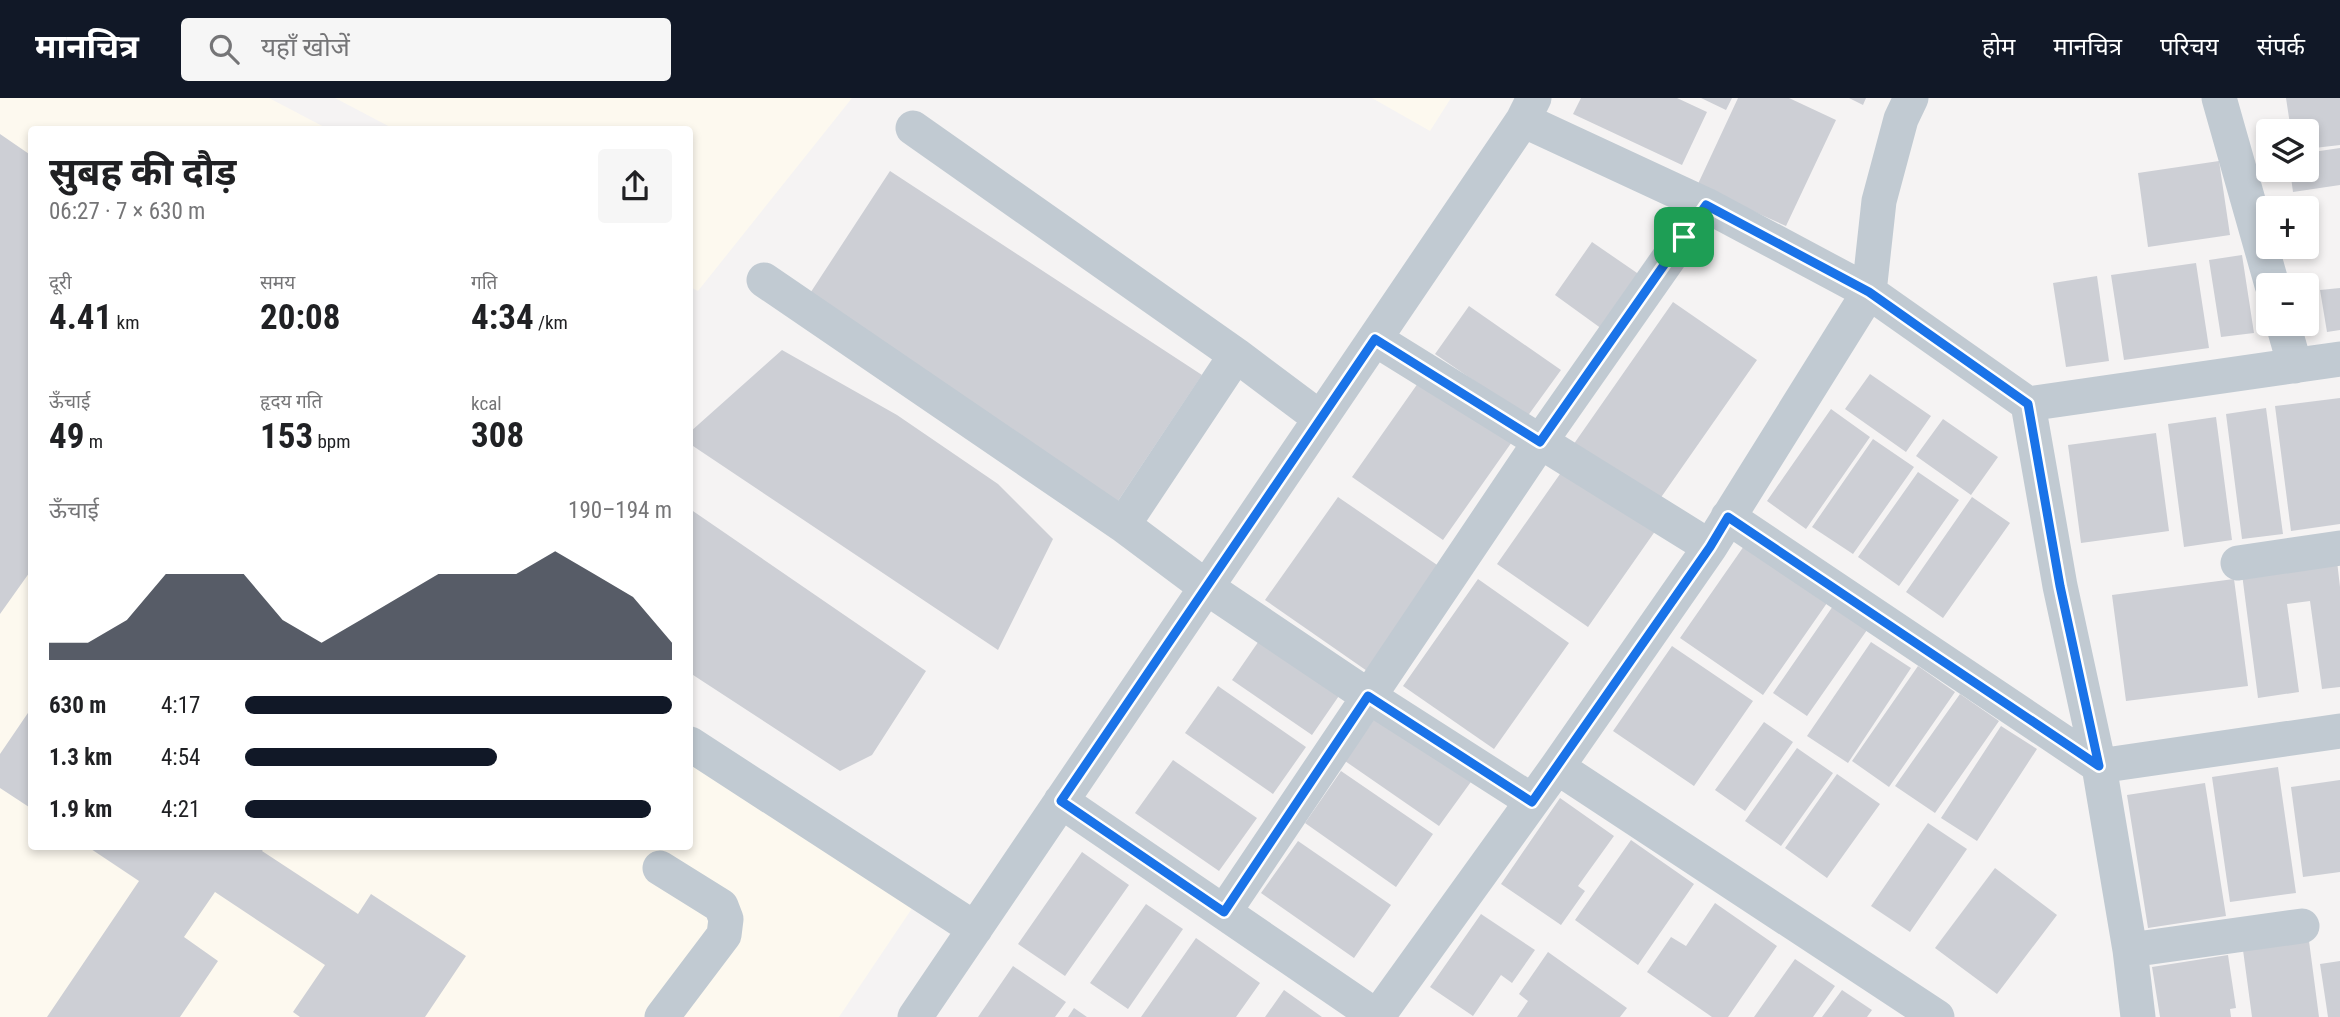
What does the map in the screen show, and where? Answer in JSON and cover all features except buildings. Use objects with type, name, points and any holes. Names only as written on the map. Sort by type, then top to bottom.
[{"type":"street","points":[[1061,801],[1377,1017],[1557,767],[1710,547],[1869,292],[1879,201],[1901,120],[1911,98]]},
{"type":"street","points":[[2219,98],[2269,273]]},
{"type":"street","points":[[915,1017],[1529,109],[1869,292],[2028,404],[2340,359]]},
{"type":"street","points":[[913,128],[1236,355],[1321,418]]},
{"type":"street","points":[[1224,912],[1540,442],[1706,205]]},
{"type":"street","points":[[764,280],[1123,525],[1206,587],[1532,802]]},
{"type":"street","points":[[2286,336],[2295,366]]},
{"type":"street","points":[[1375,339],[1710,547]]},
{"type":"street","points":[[1123,525],[1236,355]]},
{"type":"street","points":[[2028,404],[2060,586],[2099,766],[2130,950],[2138,1017]]},
{"type":"street","points":[[1728,517],[2099,766],[2340,731]]},
{"type":"street","points":[[2238,563],[2340,548]]},
{"type":"street","points":[[693,746],[975,929]]},
{"type":"street","points":[[1557,767],[1937,1017]]},
{"type":"street","points":[[660,868],[721,905],[726,919],[724,935],[662,1017]]},
{"type":"street","points":[[2130,950],[2302,926]]},
{"type":"shaded area","points":[[0,98],[269,98],[322,126],[28,126],[28,850],[693,850],[693,729],[923,892],[839,1017],[0,1017]]},
{"type":"shaded area","points":[[335,98],[852,98],[698,291],[693,288],[693,126],[388,126]]},
{"type":"shaded area","points":[[1372,98],[1451,98],[1430,131]]},
{"type":"route","points":[[1706,205],[1869,292],[2028,404],[2060,586],[2099,766],[1728,517],[1710,547],[1532,802],[1368,696],[1224,912],[1061,801],[1375,339],[1540,442],[1684,237],[1706,205]]}]
